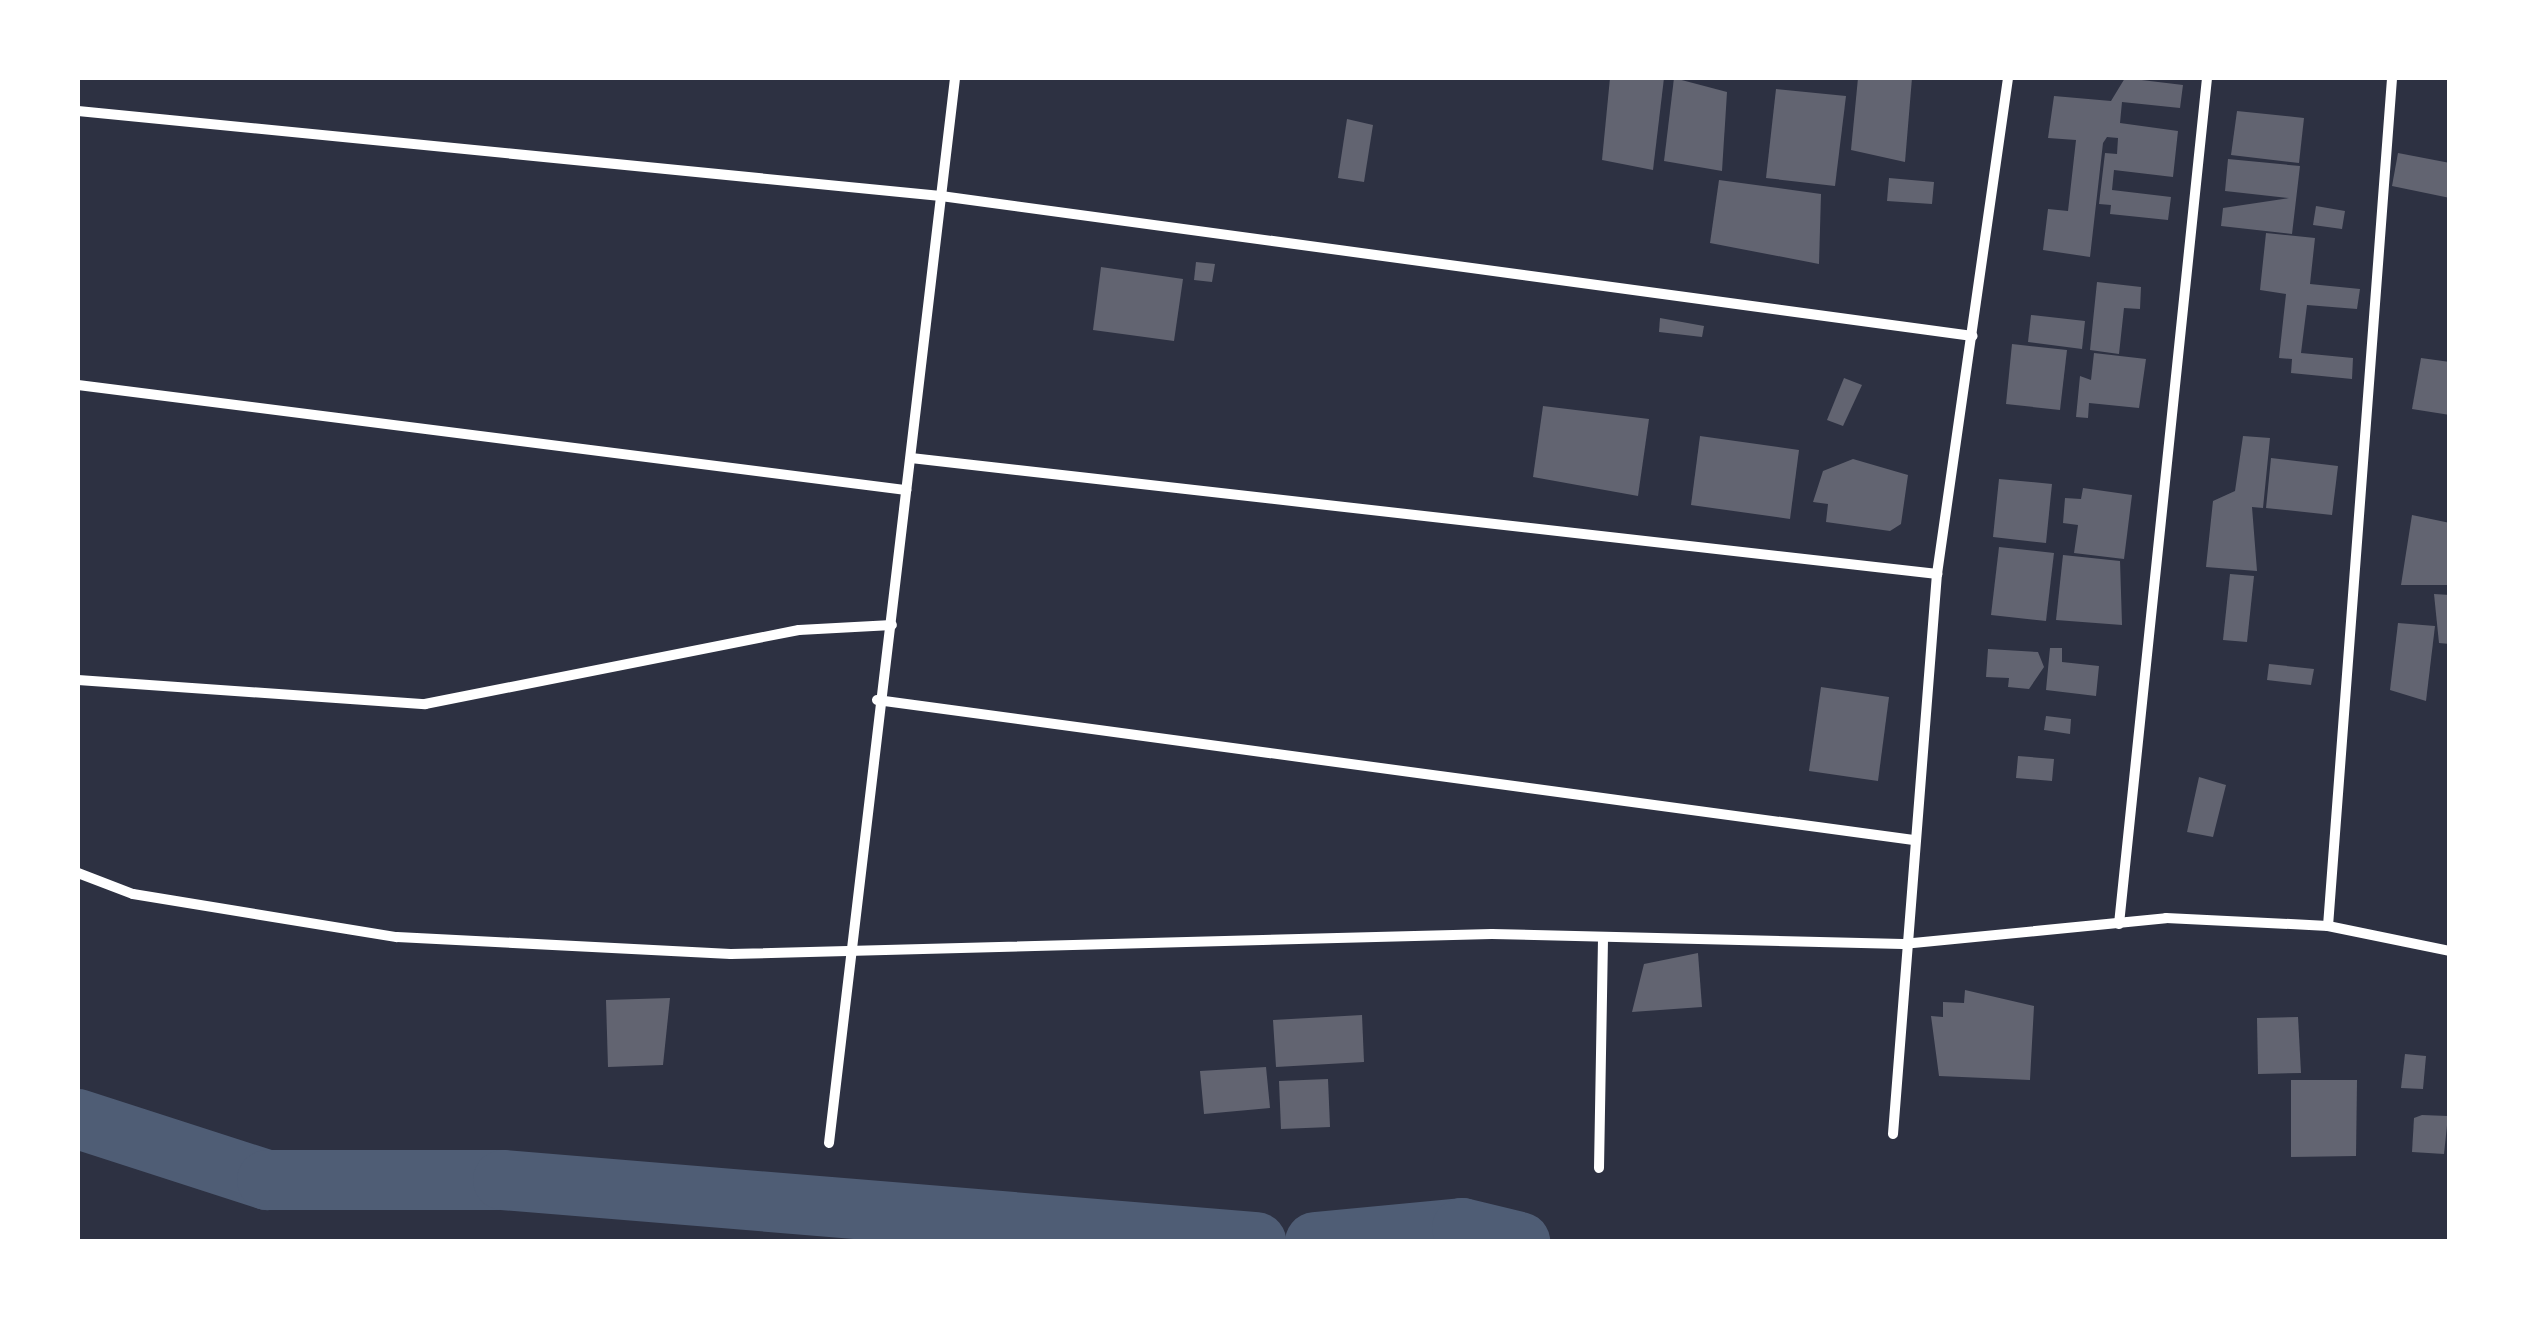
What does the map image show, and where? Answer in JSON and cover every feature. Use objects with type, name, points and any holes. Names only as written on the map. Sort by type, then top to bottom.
[{"type":"street","points":[[829,1143],[877,700],[892,624],[955,78]]},
{"type":"street","points":[[1893,1134],[1903,944],[1937,574],[2008,78]]},
{"type":"street","points":[[2118,924],[2207,78]]},
{"type":"street","points":[[2328,926],[2392,78]]},
{"type":"street","points":[[78,111],[940,196],[1972,336]]},
{"type":"street","points":[[78,385],[906,490]]},
{"type":"street","points":[[911,458],[1937,574]]},
{"type":"street","points":[[78,680],[425,704],[798,630],[892,624]]},
{"type":"street","points":[[877,700],[1914,840]]},
{"type":"street","points":[[78,872],[133,894],[397,936],[731,954],[1492,934],[1604,940],[1903,944],[2118,924],[2328,926],[2450,951]]},
{"type":"street","points":[[1599,1168],[1604,940]]},
{"type":"building","points":[[1610,78],[1664,78],[1653,170],[1602,160]]},
{"type":"building","points":[[1674,78],[1727,92],[1722,171],[1664,161]]},
{"type":"building","points":[[1858,78],[1912,78],[1905,162],[1851,150]]},
{"type":"building","points":[[2125,78],[2183,85],[2180,108],[2122,102],[2120,123],[2178,131],[2173,177],[2114,170],[2112,190],[2171,197],[2168,220],[2110,214],[2111,205],[2099,204],[2105,153],[2117,154],[2118,138],[2107,137],[2103,143],[2090,257],[2043,250],[2048,209],[2068,211],[2076,140],[2048,138],[2054,96],[2111,101]]},
{"type":"building","points":[[1776,89],[1846,96],[1835,186],[1766,178]]},
{"type":"building","points":[[2237,111],[2304,118],[2299,163],[2231,155]]},
{"type":"building","points":[[1347,119],[1373,125],[1364,182],[1338,178]]},
{"type":"building","points":[[2398,153],[2450,163],[2450,198],[2392,186]]},
{"type":"building","points":[[2228,159],[2300,166],[2292,234],[2221,226],[2223,208],[2289,198],[2225,191]]},
{"type":"building","points":[[1889,178],[1934,182],[1932,204],[1887,201]]},
{"type":"building","points":[[1719,180],[1821,194],[1819,264],[1710,243]]},
{"type":"building","points":[[2316,206],[2345,211],[2342,229],[2313,225]]},
{"type":"building","points":[[2266,233],[2315,238],[2310,284],[2360,289],[2357,309],[2307,305],[2301,353],[2353,358],[2352,379],[2291,373],[2292,359],[2279,358],[2286,294],[2260,290]]},
{"type":"building","points":[[1196,262],[1215,264],[1212,282],[1194,280]]},
{"type":"building","points":[[1101,267],[1183,279],[1174,341],[1093,330]]},
{"type":"building","points":[[2097,282],[2141,287],[2140,309],[2124,308],[2119,354],[2090,350]]},
{"type":"building","points":[[2031,315],[2085,321],[2082,349],[2028,342]]},
{"type":"building","points":[[1660,318],[1704,326],[1702,337],[1659,332]]},
{"type":"building","points":[[2012,344],[2067,350],[2060,410],[2006,404]]},
{"type":"building","points":[[2094,353],[2146,359],[2139,408],[2089,403],[2088,418],[2076,417],[2080,376],[2091,380]]},
{"type":"building","points":[[2421,358],[2450,362],[2450,415],[2412,409]]},
{"type":"building","points":[[1844,378],[1862,385],[1843,426],[1827,420]]},
{"type":"building","points":[[1543,406],[1649,419],[1638,496],[1533,477]]},
{"type":"building","points":[[1700,436],[1799,450],[1790,519],[1691,505]]},
{"type":"building","points":[[2243,436],[2270,438],[2263,508],[2252,507],[2257,571],[2206,567],[2213,501],[2235,491]]},
{"type":"building","points":[[2271,458],[2338,466],[2332,515],[2266,508]]},
{"type":"building","points":[[1853,459],[1908,475],[1901,524],[1890,531],[1826,522],[1828,504],[1813,502],[1823,471]]},
{"type":"building","points":[[1999,479],[2052,484],[2046,543],[1993,537]]},
{"type":"building","points":[[2083,488],[2132,495],[2124,559],[2074,553],[2078,525],[2063,523],[2065,498],[2081,499]]},
{"type":"building","points":[[2412,515],[2450,523],[2450,585],[2401,585]]},
{"type":"building","points":[[1999,547],[2054,553],[2046,621],[1991,615]]},
{"type":"building","points":[[2063,555],[2120,561],[2122,625],[2056,620]]},
{"type":"building","points":[[2230,574],[2254,576],[2247,642],[2223,640]]},
{"type":"building","points":[[2434,594],[2450,595],[2450,644],[2439,643]]},
{"type":"building","points":[[2398,623],[2435,626],[2426,701],[2390,690]]},
{"type":"building","points":[[2050,648],[2062,648],[2062,662],[2099,666],[2096,696],[2046,690]]},
{"type":"building","points":[[1988,649],[2038,652],[2044,667],[2029,689],[2008,687],[2009,678],[1986,677]]},
{"type":"building","points":[[2269,664],[2314,669],[2311,685],[2267,680]]},
{"type":"building","points":[[1821,687],[1889,697],[1878,781],[1809,771]]},
{"type":"building","points":[[2046,716],[2071,719],[2070,734],[2044,730]]},
{"type":"building","points":[[2018,756],[2054,759],[2052,781],[2016,778]]},
{"type":"building","points":[[2199,777],[2226,785],[2213,837],[2187,832]]},
{"type":"building","points":[[1698,953],[1702,1007],[1632,1012],[1644,964]]},
{"type":"building","points":[[1965,990],[2034,1006],[2030,1080],[1939,1076],[1931,1016],[1943,1017],[1943,1002],[1964,1003]]},
{"type":"building","points":[[670,998],[663,1065],[608,1067],[606,1000]]},
{"type":"building","points":[[1362,1015],[1364,1062],[1276,1067],[1273,1020]]},
{"type":"building","points":[[2298,1017],[2301,1073],[2258,1074],[2257,1018]]},
{"type":"building","points":[[2405,1054],[2426,1056],[2423,1089],[2401,1088]]},
{"type":"building","points":[[1266,1067],[1270,1108],[1204,1114],[1200,1071]]},
{"type":"building","points":[[1328,1079],[1330,1127],[1281,1129],[1279,1081]]},
{"type":"building","points":[[2291,1080],[2357,1080],[2356,1156],[2291,1157]]},
{"type":"building","points":[[2448,1116],[2444,1154],[2412,1152],[2414,1118]]},
{"type":"waterway","points":[[78,1119],[267,1180],[503,1180],[1256,1242]]},
{"type":"waterway","points":[[1315,1242],[1462,1228],[1520,1242]]}]
